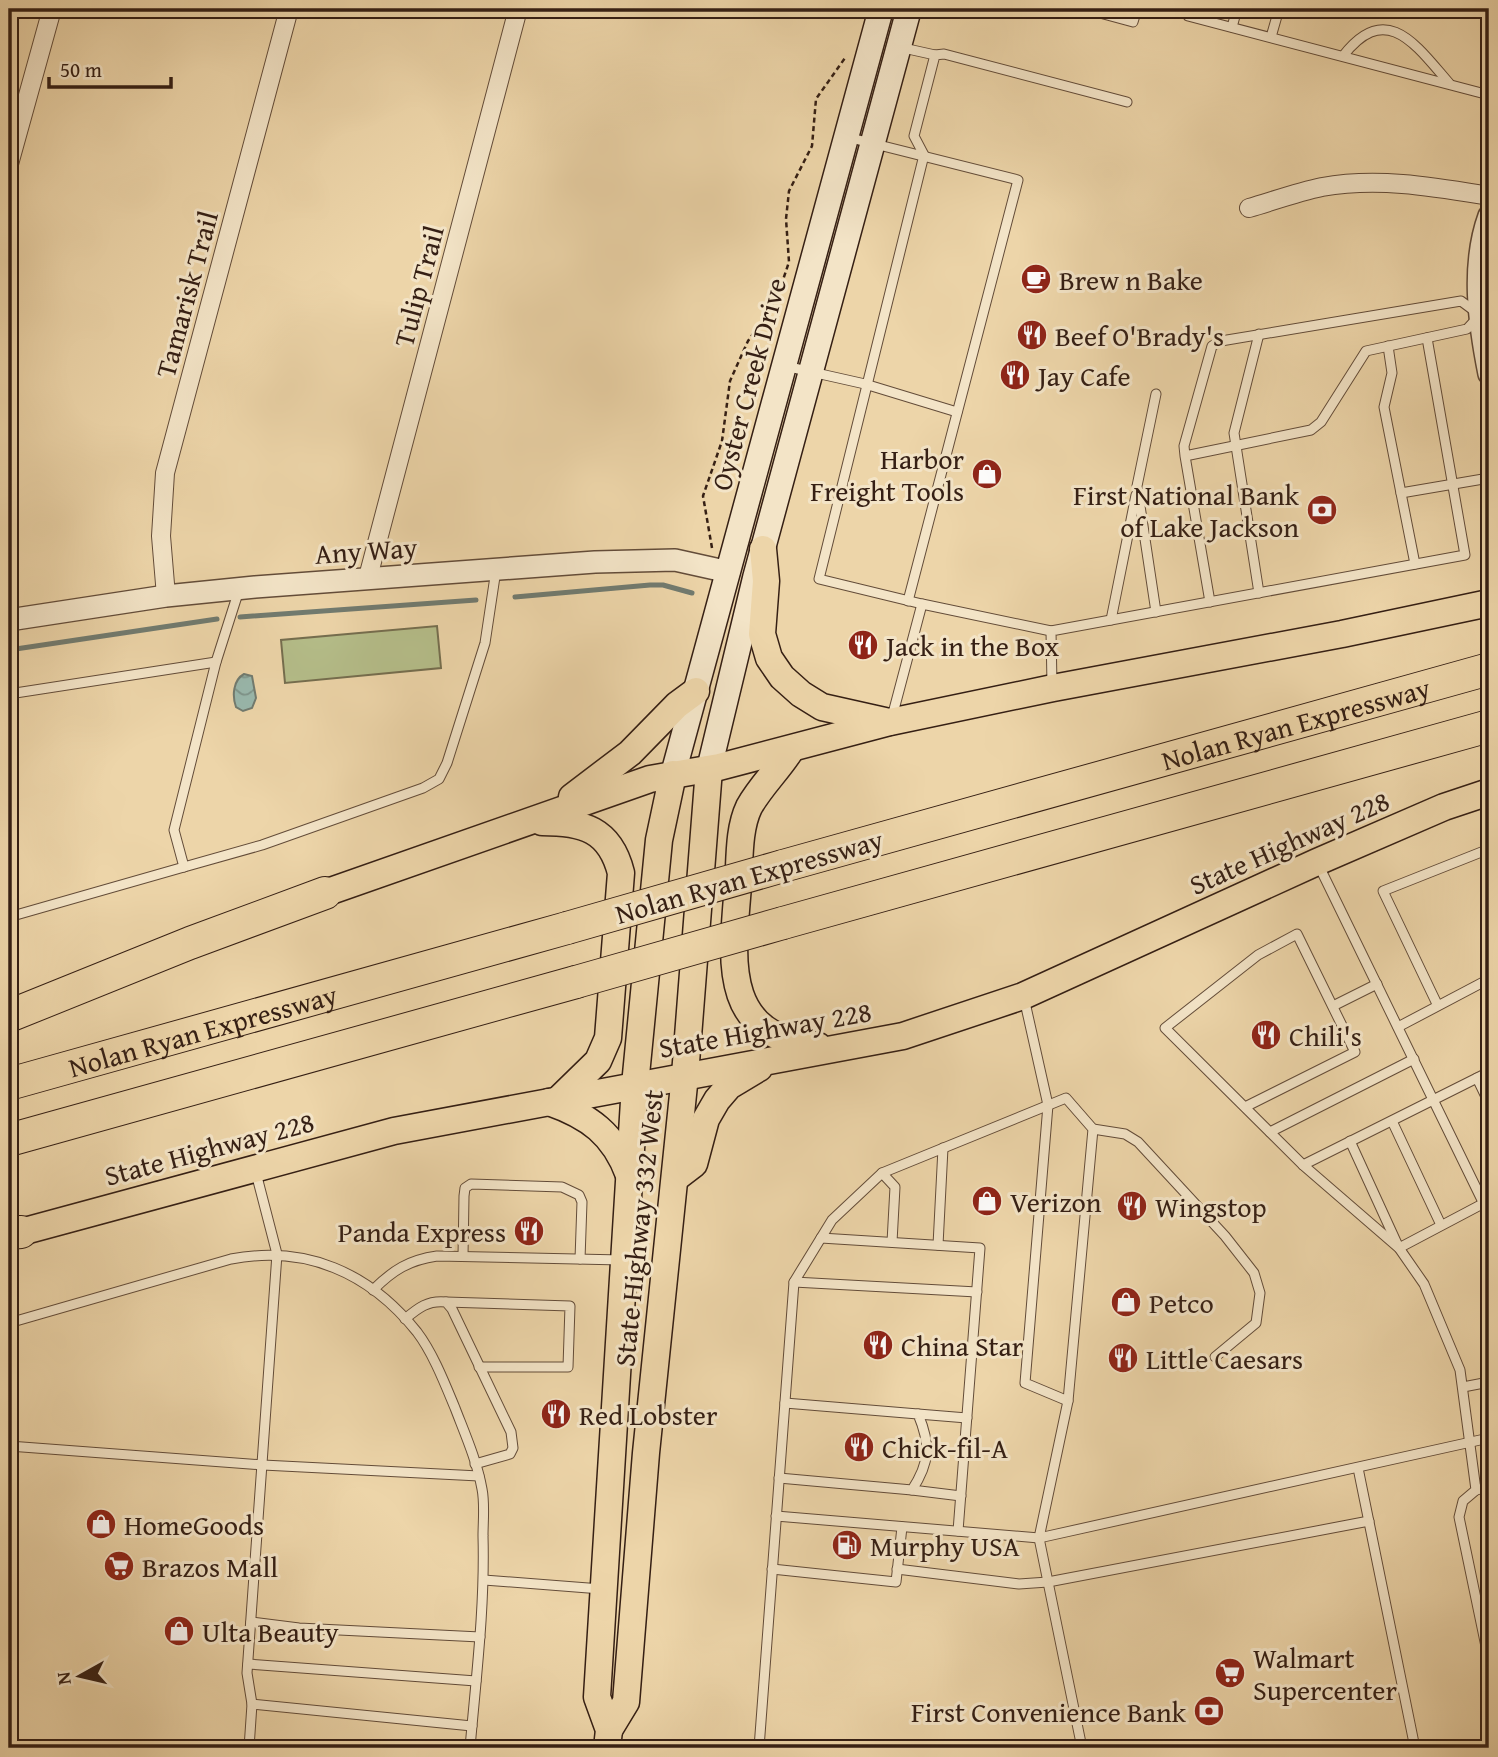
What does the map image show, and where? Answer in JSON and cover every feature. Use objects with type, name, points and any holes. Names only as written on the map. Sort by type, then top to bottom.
[{"type":"highway","name":"Nolan Ryan Expressway","points":[[9,1084],[1489,669]]},
{"type":"highway","name":"Nolan Ryan Expressway","points":[[9,1140],[1489,726]]},
{"type":"highway","points":[[9,1016],[190,943],[325,893]]},
{"type":"main road","name":"Oyster Creek Drive","points":[[673,774],[696,691],[719,570],[783,366],[881,9]]},
{"type":"main road","name":"Oyster Creek Drive","points":[[709,769],[763,549],[909,9]]},
{"type":"main road","points":[[763,549],[766,581],[762,634],[769,657],[782,677],[801,694],[822,707],[890,722]]},
{"type":"main road","points":[[325,893],[521,822],[673,774],[790,751],[890,722],[1052,688],[1342,634],[1489,603]]},
{"type":"main road","points":[[551,812],[630,753],[677,705],[696,691]]},
{"type":"main road","points":[[790,751],[749,808],[742,830],[732,959],[734,976],[749,1010],[768,1032],[795,1044],[838,1048]]},
{"type":"main road","name":"State Highway 332 West","points":[[608,1739],[626,1702],[646,1453],[676,1178],[709,769]]},
{"type":"main road","name":"State Highway 332 West","points":[[608,1739],[597,1697],[635,1085],[659,840],[673,774]]},
{"type":"main road","name":"State Highway 228","points":[[13,1233],[394,1131],[903,1036],[1023,996],[1317,862],[1444,807],[1489,792]]},
{"type":"main road","points":[[521,822],[572,822],[586,826],[605,840],[613,850],[621,873],[608,1038],[598,1061],[553,1101],[594,1122],[614,1143],[629,1175]]},
{"type":"main road","points":[[676,1178],[694,1164],[706,1119],[717,1100],[729,1086],[773,1060]]},
{"type":"street","points":[[9,164],[52,9]]},
{"type":"street","name":"Tamarisk Trail","points":[[166,596],[161,536],[165,473],[289,9]]},
{"type":"street","name":"Tulip Trail","points":[[368,577],[518,9]]},
{"type":"street","points":[[1250,208],[1320,188],[1349,184],[1408,184],[1489,197]]},
{"type":"street","points":[[1489,216],[1480,260],[1489,374]]},
{"type":"street","name":"Any Way","points":[[9,620],[166,596],[368,577],[595,562],[675,561],[719,570]]},
{"type":"lane","points":[[1085,9],[1133,22],[1137,9]]},
{"type":"lane","points":[[1190,9],[1188,16],[1489,95]]},
{"type":"lane","points":[[1232,27],[1237,9]]},
{"type":"lane","points":[[1271,37],[1279,9]]},
{"type":"lane","points":[[1343,56],[1365,32],[1391,28],[1406,35],[1450,85]]},
{"type":"lane","points":[[898,46],[935,55],[944,54],[1127,102]]},
{"type":"lane","points":[[935,55],[914,136],[924,155],[865,384],[819,579],[1051,631],[1465,555],[1427,338]]},
{"type":"lane","points":[[846,136],[1018,180],[908,601]]},
{"type":"lane","points":[[1185,456],[1311,430],[1321,422],[1359,358],[1366,351],[1467,329],[1485,316],[1461,301],[1259,334],[1221,341],[1212,346],[1184,446],[1185,456],[1210,602]]},
{"type":"lane","points":[[1259,334],[1234,433],[1259,593]]},
{"type":"lane","points":[[1388,346],[1392,373],[1384,407],[1415,564]]},
{"type":"lane","points":[[783,366],[865,384],[957,412]]},
{"type":"lane","points":[[1111,620],[1156,394]]},
{"type":"lane","points":[[1401,493],[1489,478]]},
{"type":"lane","points":[[1138,486],[1156,612]]},
{"type":"lane","points":[[9,916],[262,845],[422,788],[439,779],[447,763],[485,643],[496,569]]},
{"type":"lane","points":[[184,867],[174,830],[216,662],[239,588]]},
{"type":"lane","points":[[890,722],[922,604]]},
{"type":"lane","points":[[1051,631],[1052,688]]},
{"type":"lane","points":[[9,694],[216,662]]},
{"type":"lane","points":[[1437,1004],[1382,891],[1489,849]]},
{"type":"lane","points":[[1317,862],[1433,1100],[1486,1201],[1399,1248]]},
{"type":"lane","points":[[1245,1107],[1355,1052],[1297,934],[1258,955],[1165,1028],[1303,1165],[1399,1248]]},
{"type":"lane","points":[[1398,1027],[1437,1004],[1489,979]]},
{"type":"lane","points":[[1332,1006],[1377,984]]},
{"type":"lane","points":[[1023,996],[1048,1105],[1025,1383],[1068,1401]]},
{"type":"lane","points":[[1270,1132],[1414,1059]]},
{"type":"lane","points":[[1303,1165],[1489,1072]]},
{"type":"lane","points":[[1477,1078],[1489,1103]]},
{"type":"lane","points":[[759,1748],[794,1282],[832,1220],[882,1172],[1066,1098],[1093,1129],[1125,1134],[1138,1142],[1225,1236],[1254,1273],[1260,1293],[1256,1323],[1215,1357]]},
{"type":"lane","points":[[1392,1121],[1441,1225]]},
{"type":"lane","points":[[1082,1748],[1039,1538],[1068,1401],[1093,1129]]},
{"type":"lane","points":[[1350,1142],[1399,1248],[1424,1284],[1460,1370],[1476,1489]]},
{"type":"lane","points":[[938,1245],[943,1148]]},
{"type":"lane","points":[[255,1167],[277,1254],[248,1664],[252,1704],[249,1748],[261,1748]]},
{"type":"lane","points":[[882,1172],[895,1187],[892,1242]]},
{"type":"lane","points":[[463,1256],[464,1196],[465,1188],[471,1184],[562,1187],[573,1191],[582,1202],[580,1259]]},
{"type":"lane","points":[[821,1238],[980,1248],[958,1531]]},
{"type":"lane","points":[[9,1323],[231,1259],[263,1253],[304,1257],[344,1272],[373,1290],[405,1319],[419,1334],[446,1388],[482,1489],[484,1580],[470,1748]]},
{"type":"lane","points":[[373,1290],[391,1271],[411,1261],[437,1256],[624,1260]]},
{"type":"lane","points":[[794,1282],[977,1292]]},
{"type":"lane","points":[[405,1319],[423,1305],[446,1302],[570,1306],[568,1367],[479,1367]]},
{"type":"lane","points":[[446,1302],[511,1432],[513,1448],[510,1454],[475,1464]]},
{"type":"lane","points":[[1463,1387],[1489,1382]]},
{"type":"lane","points":[[785,1403],[967,1418]]},
{"type":"lane","points":[[912,1490],[925,1470],[927,1436],[918,1414]]},
{"type":"lane","points":[[776,1516],[1039,1538],[1489,1438]]},
{"type":"lane","points":[[9,1446],[263,1465],[479,1476]]},
{"type":"lane","points":[[1358,1468],[1415,1748]]},
{"type":"lane","points":[[779,1478],[961,1496]]},
{"type":"lane","points":[[1489,1487],[1476,1489],[1463,1501],[1459,1517],[1489,1661]]},
{"type":"lane","points":[[897,1569],[1019,1584],[1048,1583],[1369,1521]]},
{"type":"lane","points":[[772,1569],[896,1582],[902,1527]]},
{"type":"lane","points":[[484,1580],[605,1589]]},
{"type":"lane","points":[[251,1622],[480,1637]]},
{"type":"lane","points":[[248,1664],[476,1681]]},
{"type":"lane","points":[[252,1704],[472,1726]]},
{"type":"path","points":[[719,570],[703,496],[722,441],[730,381],[748,341],[776,301],[789,261],[786,219],[789,191],[811,146],[816,99],[850,48]]},
{"type":"green space","points":[[437,626],[441,668],[285,683],[281,640]]},
{"type":"water","points":[[244,674],[252,676],[256,698],[252,708],[243,711],[236,707],[234,693],[238,680]]},
{"type":"waterway","points":[[515,597],[650,585],[663,585],[692,593]]},
{"type":"waterway","points":[[240,617],[476,600]]},
{"type":"waterway","points":[[9,650],[217,619]]},
{"type":"place","name":"Brew n Bake","points":[[1036,279]]},
{"type":"place","name":"Beef O'Brady's","points":[[1032,335]]},
{"type":"place","name":"Jay Cafe","points":[[1015,375]]},
{"type":"place","name":"Harbor Freight Tools","points":[[987,474]]},
{"type":"place","name":"First National Bank of Lake Jackson","points":[[1322,510]]},
{"type":"place","name":"Jack in the Box","points":[[863,645]]},
{"type":"place","name":"Chili's","points":[[1266,1035]]},
{"type":"place","name":"Verizon","points":[[987,1201]]},
{"type":"place","name":"Wingstop","points":[[1132,1206]]},
{"type":"place","name":"Panda Express","points":[[529,1231]]},
{"type":"place","name":"Petco","points":[[1126,1302]]},
{"type":"place","name":"China Star","points":[[878,1345]]},
{"type":"place","name":"Little Caesars","points":[[1123,1358]]},
{"type":"place","name":"Red Lobster","points":[[556,1414]]},
{"type":"place","name":"Chick-fil-A","points":[[859,1447]]},
{"type":"place","name":"HomeGoods","points":[[101,1524]]},
{"type":"place","name":"Murphy USA","points":[[847,1545]]},
{"type":"place","name":"Brazos Mall","points":[[119,1566]]},
{"type":"place","name":"Ulta Beauty","points":[[179,1631]]},
{"type":"place","name":"Walmart Supercenter","points":[[1230,1673]]},
{"type":"place","name":"First Convenience Bank","points":[[1209,1711]]}]
